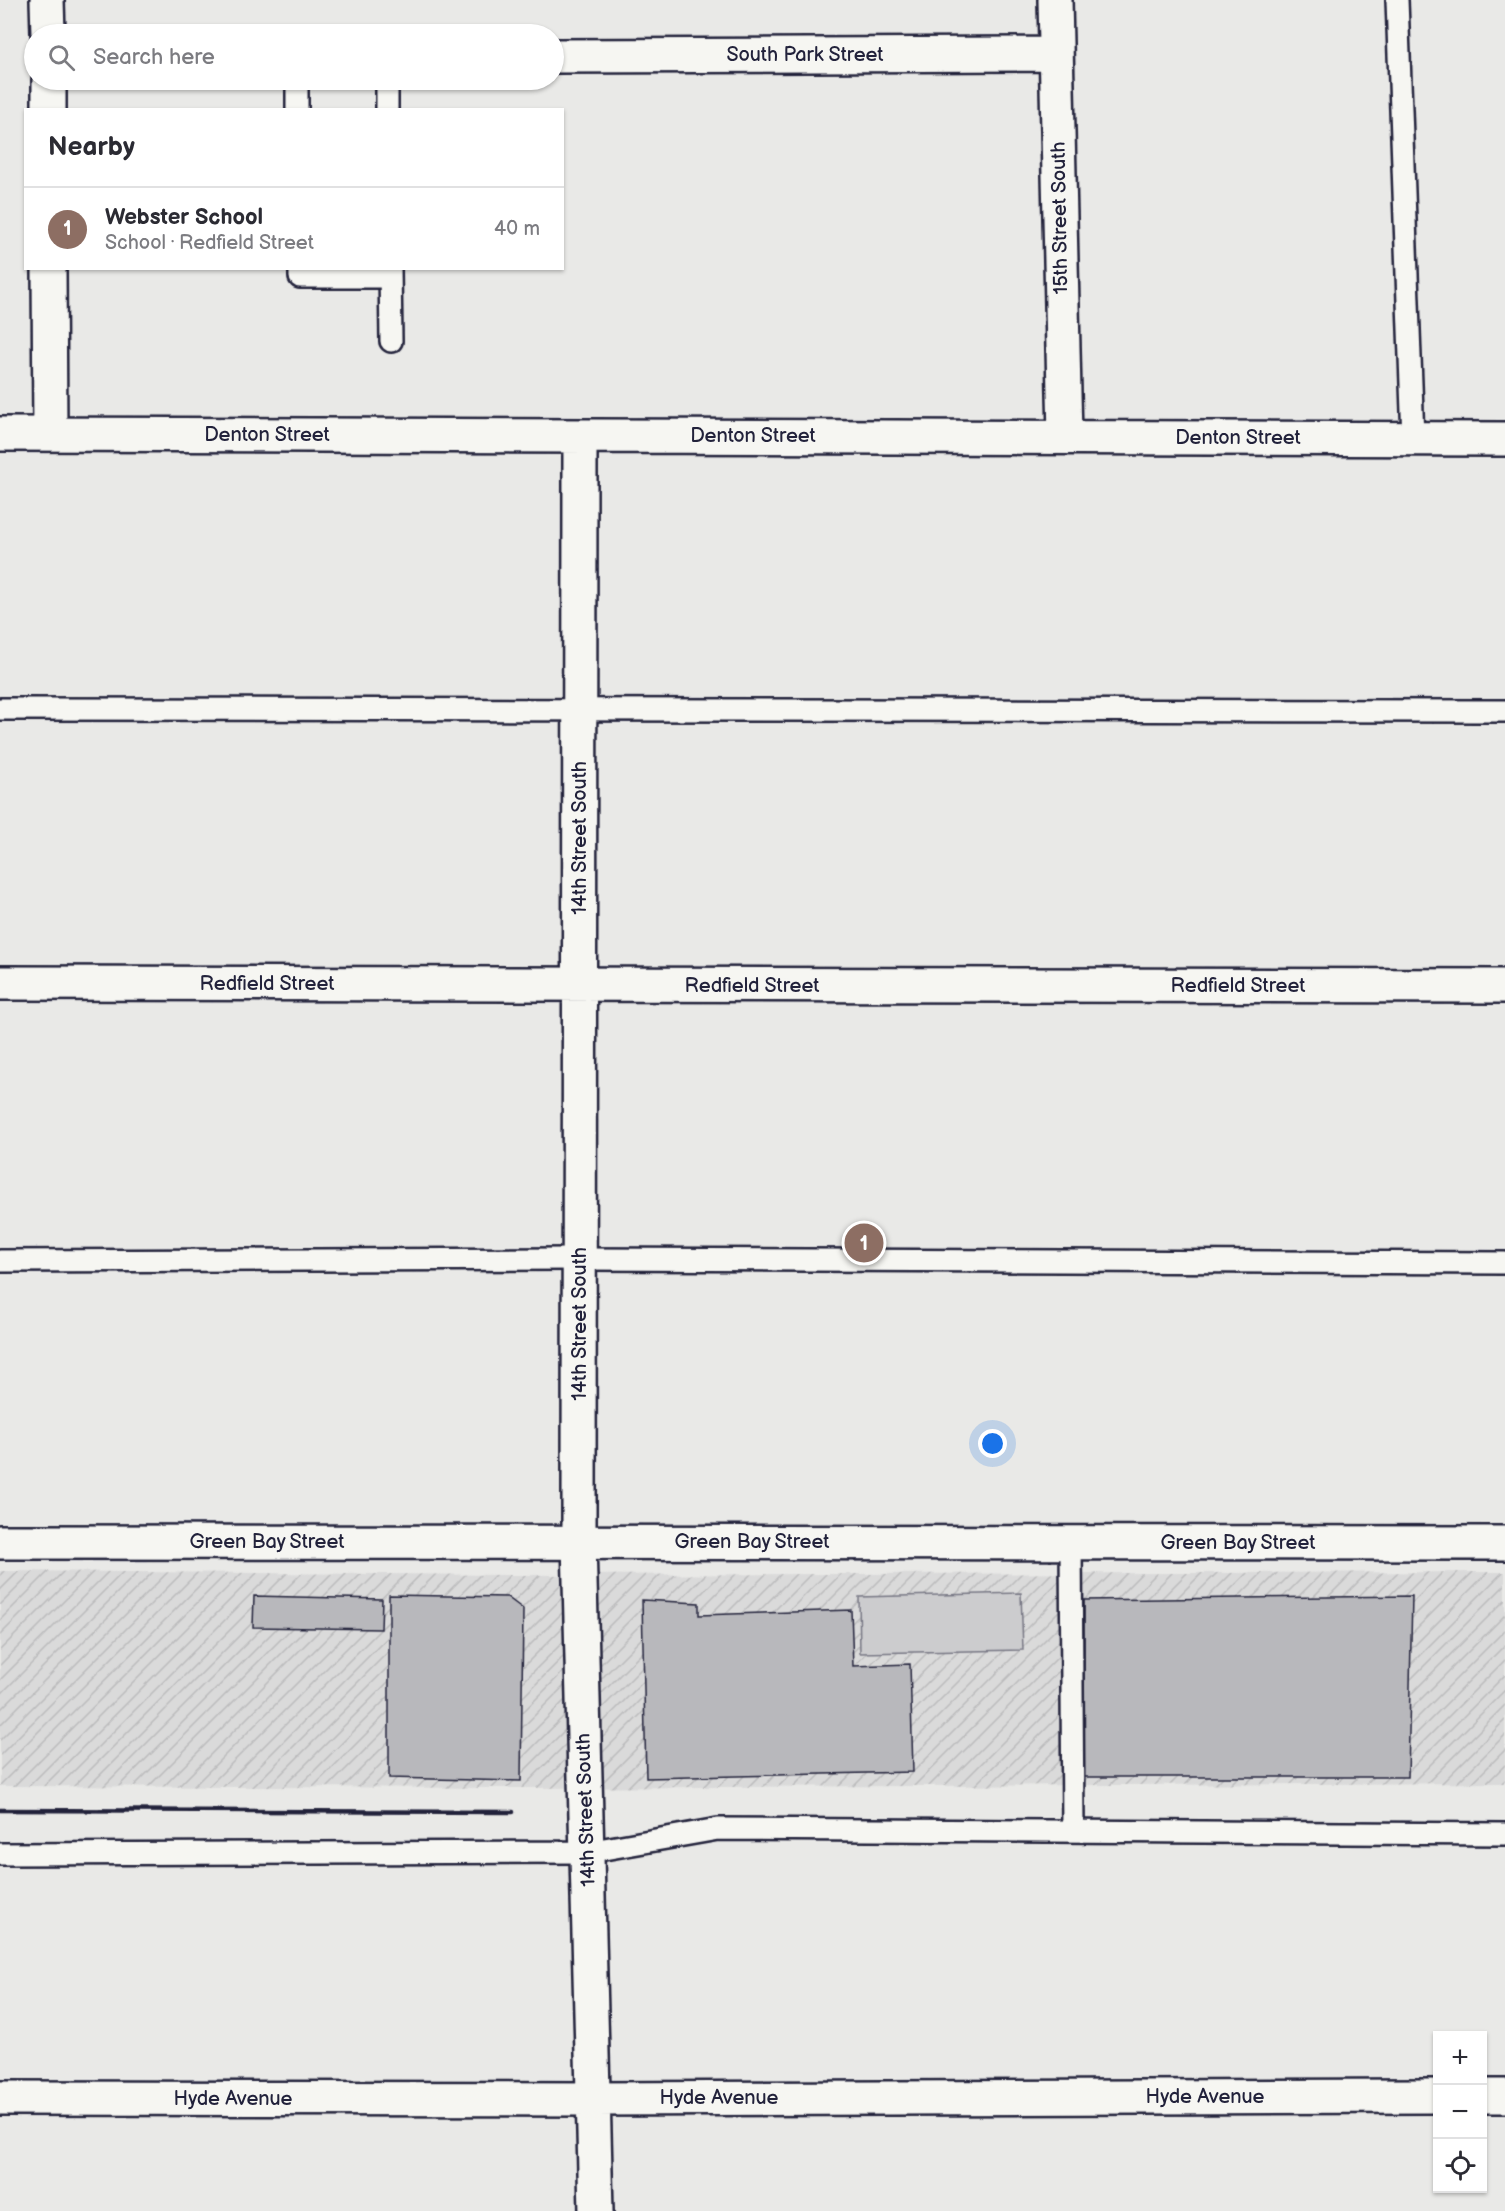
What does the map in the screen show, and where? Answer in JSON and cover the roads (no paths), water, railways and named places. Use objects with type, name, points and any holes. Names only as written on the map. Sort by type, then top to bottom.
[{"type":"street","points":[[47,0],[48,24]]},
{"type":"street","name":"15th Street South","points":[[1054,0],[1065,436]]},
{"type":"street","name":"South Park Street","points":[[564,56],[1056,54]]},
{"type":"street","points":[[49,90],[49,108]]},
{"type":"street","points":[[50,270],[50,434]]},
{"type":"street","name":"Denton Street","points":[[0,434],[1505,439]]},
{"type":"street","name":"14th Street South","points":[[580,436],[579,1541],[596,2211]]},
{"type":"street","name":"Redfield Street","points":[[0,983],[1505,986]]},
{"type":"street","name":"Green Bay Street","points":[[0,1542],[1505,1543]]},
{"type":"street","name":"Hyde Avenue","points":[[0,2098],[594,2099],[1433,2096]]},
{"type":"street","points":[[1487,2096],[1505,2096]]},
{"type":"lane","points":[[1397,0],[1413,439]]},
{"type":"lane","points":[[297,90],[297,108]]},
{"type":"lane","points":[[387,90],[387,108]]},
{"type":"lane","points":[[300,270],[300,277],[390,273],[391,341]]},
{"type":"lane","points":[[0,709],[1505,711]]},
{"type":"lane","points":[[0,1261],[580,1259],[1505,1263]]},
{"type":"lane","points":[[1071,1543],[1073,1831]]},
{"type":"lane","points":[[0,1854],[587,1852],[718,1829],[1505,1834]]},
{"type":"railway","points":[[0,1810],[513,1812]]},
{"type":"place","name":"Webster School","points":[[864,1243]]}]
